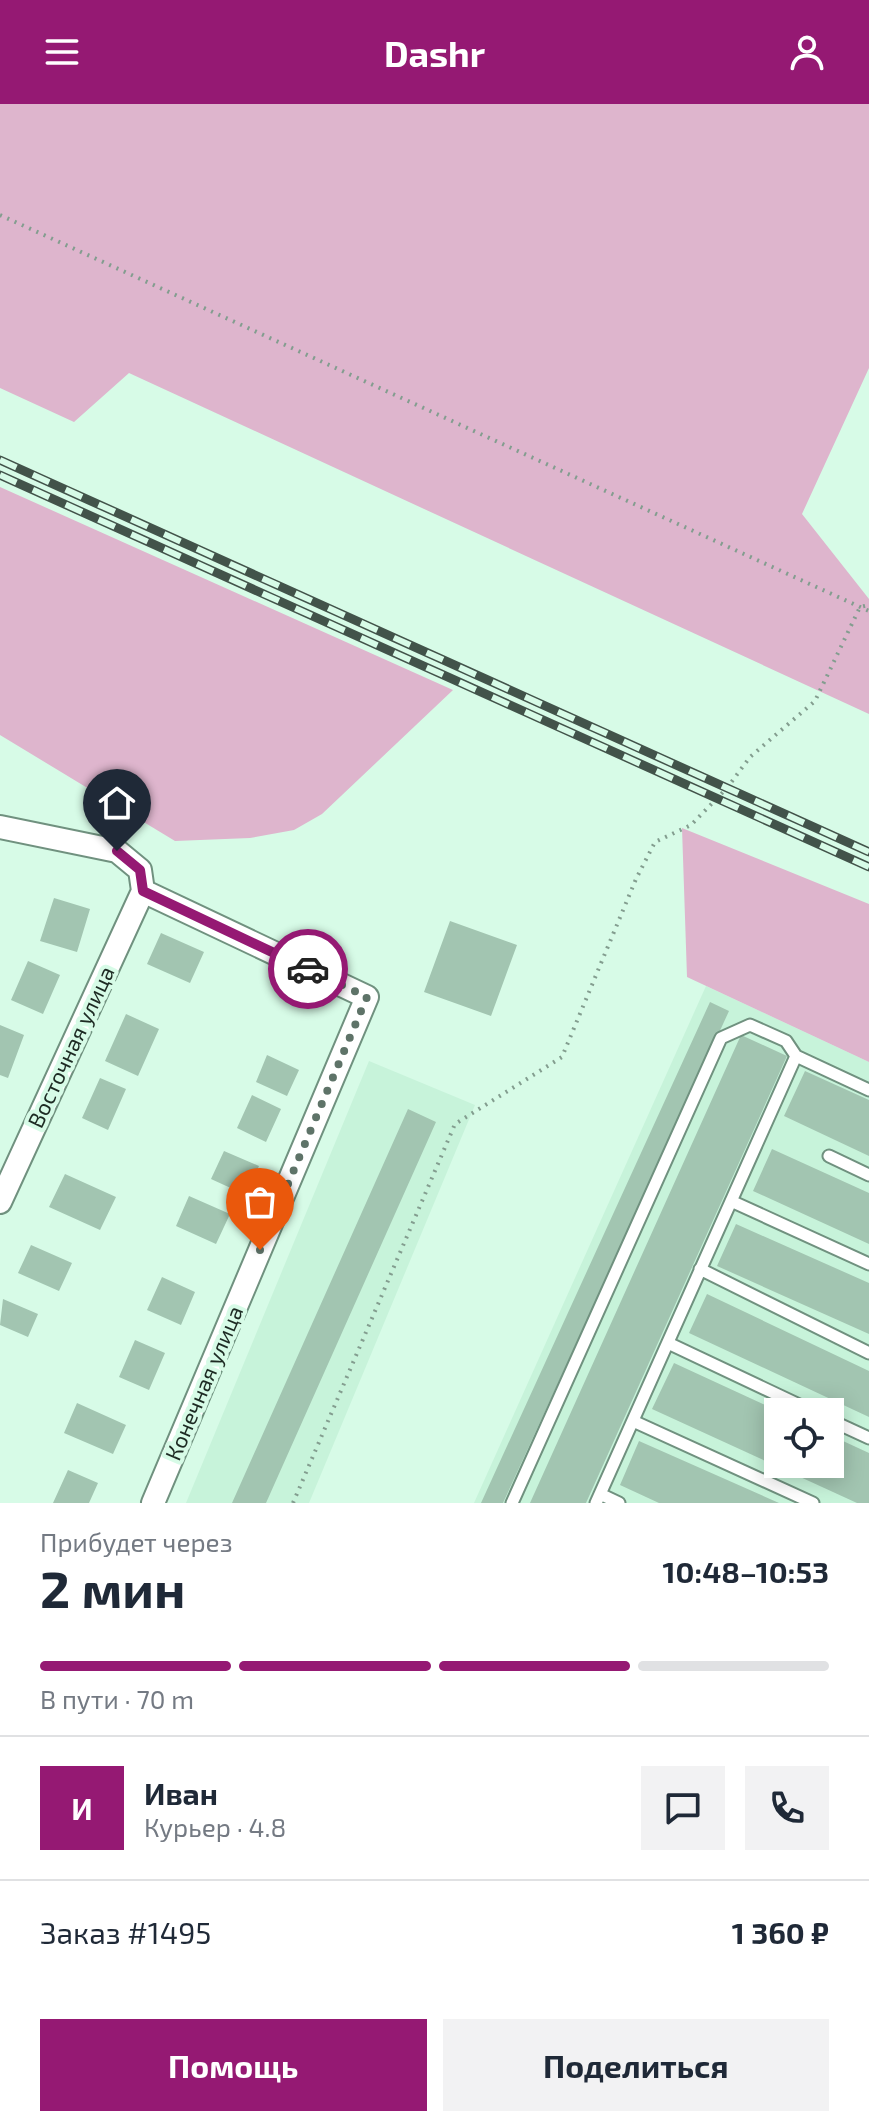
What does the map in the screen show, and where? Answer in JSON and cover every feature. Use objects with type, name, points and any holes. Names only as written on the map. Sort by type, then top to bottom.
[{"type":"street","points":[[0,827],[117,851],[140,870],[143,891]]},
{"type":"street","name":"Конечная улица","points":[[143,891],[367,997],[153,1503]]},
{"type":"street","name":"Восточная улица","points":[[0,1202],[143,891]]},
{"type":"lane","points":[[512,1503],[721,1038],[750,1025],[786,1041],[796,1056],[869,1090]]},
{"type":"lane","points":[[619,1503],[598,1499],[796,1056]]},
{"type":"lane","points":[[829,1156],[869,1175]]},
{"type":"lane","points":[[731,1201],[869,1264]]},
{"type":"lane","points":[[700,1269],[869,1353]]},
{"type":"lane","points":[[668,1343],[784,1398]]},
{"type":"lane","points":[[633,1421],[813,1503]]},
{"type":"lane","points":[[844,1426],[869,1438]]},
{"type":"path","points":[[0,215],[869,611]]},
{"type":"path","points":[[860,607],[869,605]]},
{"type":"path","points":[[293,1503],[455,1124],[562,1057],[636,879],[655,842],[691,825],[727,788],[750,757],[815,701],[860,607]]},
{"type":"shaded area","points":[[0,104],[869,104],[869,368],[802,514],[869,599],[869,714],[129,373],[74,422],[0,388]]},
{"type":"shaded area","points":[[0,487],[453,690],[322,814],[294,830],[250,838],[175,841],[0,735]]},
{"type":"shaded area","points":[[682,828],[869,904],[869,1062],[687,977]]},
{"type":"shaded area","points":[[706,986],[869,1062],[869,1503],[474,1503]]},
{"type":"shaded area","points":[[369,1061],[475,1105],[309,1503],[186,1503]]},
{"type":"building","points":[[54,898],[90,909],[77,952],[40,941]]},
{"type":"building","points":[[450,921],[517,945],[491,1016],[424,992]]},
{"type":"building","points":[[161,933],[204,952],[190,983],[147,964]]},
{"type":"building","points":[[28,961],[60,975],[43,1014],[11,1000]]},
{"type":"building","points":[[710,1002],[729,1011],[503,1503],[481,1503]]},
{"type":"building","points":[[126,1014],[159,1029],[138,1076],[105,1061]]},
{"type":"building","points":[[0,1025],[24,1035],[8,1078],[0,1075]]},
{"type":"building","points":[[741,1035],[787,1056],[586,1503],[530,1503]]},
{"type":"building","points":[[267,1055],[299,1070],[287,1096],[256,1082]]},
{"type":"building","points":[[805,1071],[869,1100],[869,1156],[784,1116]]},
{"type":"building","points":[[100,1078],[126,1089],[108,1130],[82,1118]]},
{"type":"building","points":[[252,1095],[281,1109],[266,1142],[237,1128]]},
{"type":"building","points":[[408,1109],[436,1122],[266,1503],[232,1503]]},
{"type":"building","points":[[772,1149],[869,1193],[869,1244],[753,1191]]},
{"type":"building","points":[[224,1151],[259,1166],[246,1195],[211,1179]]},
{"type":"building","points":[[65,1174],[116,1197],[100,1230],[49,1207]]},
{"type":"building","points":[[189,1196],[230,1214],[216,1244],[176,1226]]},
{"type":"building","points":[[736,1224],[869,1283],[869,1334],[717,1266]]},
{"type":"building","points":[[31,1245],[72,1263],[59,1291],[18,1273]]},
{"type":"building","points":[[162,1277],[195,1292],[181,1325],[147,1310]]},
{"type":"building","points":[[707,1294],[869,1371],[869,1417],[844,1405],[844,1398],[828,1398],[689,1333]]},
{"type":"building","points":[[3,1299],[38,1314],[28,1337],[0,1325]]},
{"type":"building","points":[[135,1340],[165,1353],[149,1390],[119,1377]]},
{"type":"building","points":[[674,1363],[764,1405],[764,1460],[652,1409]]},
{"type":"building","points":[[77,1403],[126,1425],[113,1454],[64,1433]]},
{"type":"building","points":[[639,1441],[779,1503],[659,1503],[620,1485]]},
{"type":"building","points":[[844,1441],[869,1453],[869,1503],[857,1503],[802,1478],[844,1478]]},
{"type":"building","points":[[68,1470],[98,1483],[89,1503],[53,1503]]},
{"type":"railway","points":[[0,460],[869,852]]},
{"type":"railway","points":[[0,475],[869,867]]},
{"type":"way so far","points":[[260,1250],[367,997],[308,969]]},
{"type":"route","points":[[117,851],[140,870],[143,891],[308,969]]}]
